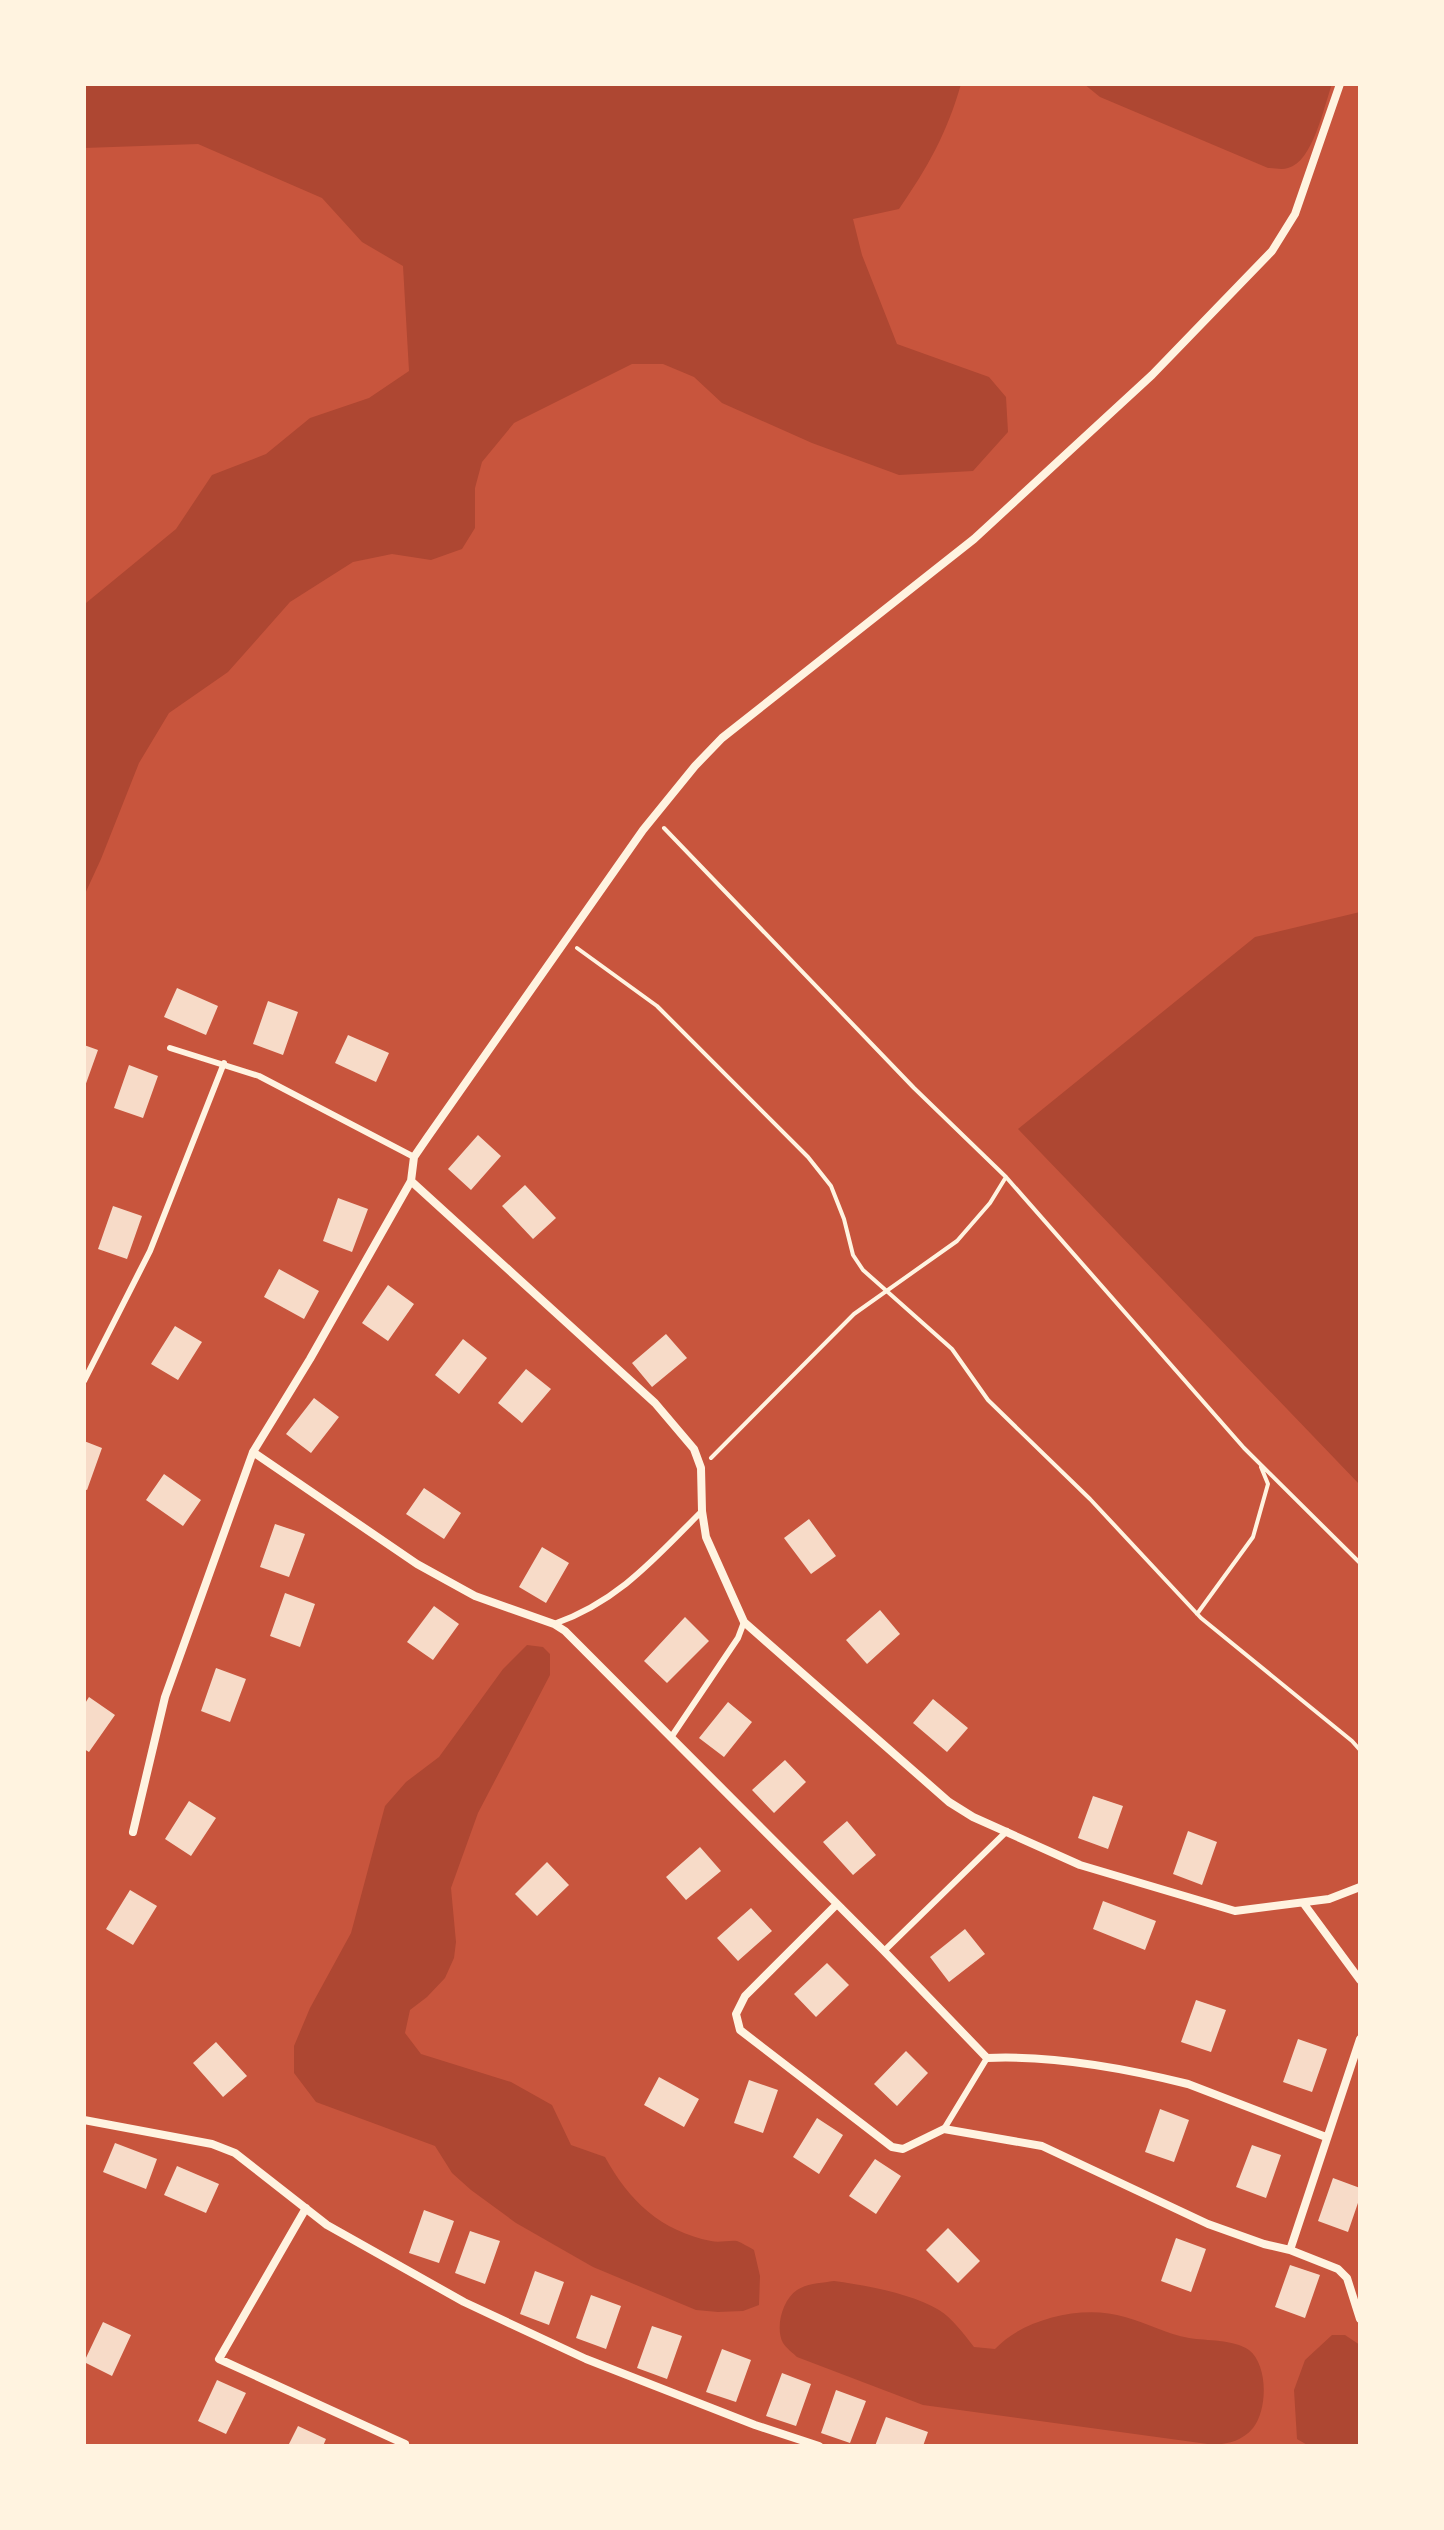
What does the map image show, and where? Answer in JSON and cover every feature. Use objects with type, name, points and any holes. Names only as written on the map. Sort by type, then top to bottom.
[{"type":"street","points":[[133,1832],[165,1697],[253,1452],[310,1359],[411,1181],[414,1157],[565,939],[695,766],[722,738],[974,539],[1152,375],[1272,251],[1295,214],[1340,84]]},
{"type":"street","points":[[411,1181],[655,1403],[694,1449],[701,1468],[706,1537],[744,1622],[949,1802],[973,1817],[1080,1865],[1235,1911],[1304,1904],[1329,1899],[1360,1887]]},
{"type":"street","points":[[253,1452],[417,1564],[475,1596],[554,1624],[565,1631],[987,2058],[1037,2058],[1165,2078],[1326,2137]]},
{"type":"street","points":[[837,1904],[745,1996],[736,2014],[740,2030],[892,2147],[903,2149],[944,2129],[1042,2146],[1208,2224],[1338,2269],[1347,2278],[1360,2319]]},
{"type":"street","points":[[1304,1904],[1360,1980]]},
{"type":"street","points":[[1290,2250],[1360,2039]]},
{"type":"street","points":[[84,2120],[212,2144],[235,2153],[327,2225],[464,2302],[559,2346],[755,2425],[819,2446]]},
{"type":"street","points":[[306,2208],[219,2359],[405,2444]]},
{"type":"lane","points":[[170,1048],[259,1076],[414,1157]]},
{"type":"lane","points":[[84,1381],[150,1251],[224,1063]]},
{"type":"lane","points":[[554,1624],[581,1615],[628,1585],[702,1511]]},
{"type":"lane","points":[[672,1736],[738,1638],[744,1622]]},
{"type":"lane","points":[[884,1951],[1007,1831]]},
{"type":"lane","points":[[944,2129],[987,2058]]},
{"type":"path","points":[[654,817],[914,1088],[1006,1177],[1261,1464],[1360,1563]]},
{"type":"path","points":[[565,939],[657,1006],[808,1157],[831,1186],[853,1255],[863,1270],[952,1349],[988,1400],[1090,1499],[1197,1614],[1360,1750]]},
{"type":"path","points":[[701,1468],[854,1314],[957,1241],[990,1203],[1006,1177]]},
{"type":"path","points":[[1197,1614],[1253,1537],[1268,1484],[1261,1464]]},
{"type":"shaded area","points":[[84,84],[961,84],[936,149],[899,209],[853,219],[862,255],[897,344],[989,377],[1006,397],[1008,432],[973,471],[899,475],[812,443],[722,403],[694,377],[663,364],[632,364],[514,423],[482,462],[475,488],[475,528],[462,549],[431,560],[392,554],[353,562],[290,602],[228,672],[169,713],[139,763],[84,896],[86,603],[176,529],[212,475],[266,454],[310,418],[369,398],[409,371],[403,266],[362,242],[322,198],[198,144],[84,148]]},
{"type":"shaded area","points":[[1084,84],[1332,84],[1311,145],[1297,164],[1281,169],[1268,168],[1100,97]]},
{"type":"shaded area","points":[[1360,912],[1360,1485],[1018,1129],[1255,937]]},
{"type":"shaded area","points":[[527,1645],[543,1647],[550,1654],[550,1675],[478,1813],[451,1888],[456,1942],[454,1958],[445,1978],[410,2010],[405,2033],[421,2054],[511,2082],[552,2105],[571,2145],[605,2157],[636,2200],[662,2222],[693,2236],[714,2242],[737,2241],[754,2250],[760,2276],[759,2305],[743,2311],[696,2310],[593,2267],[516,2223],[471,2190],[452,2173],[435,2146],[316,2102],[294,2073],[294,2046],[310,2008],[351,1933],[385,1806],[406,1782],[439,1757],[503,1669]]},
{"type":"shaded area","points":[[834,2281],[888,2291],[928,2304],[949,2318],[974,2347],[995,2349],[1007,2338],[1038,2322],[1056,2316],[1091,2312],[1125,2317],[1189,2338],[1243,2346],[1255,2357],[1263,2376],[1263,2399],[1258,2420],[1240,2439],[1215,2445],[923,2405],[797,2357],[784,2345],[780,2322],[787,2300],[806,2286]]},
{"type":"shaded area","points":[[1332,2335],[1345,2335],[1360,2345],[1360,2446],[1309,2446],[1297,2439],[1294,2390],[1305,2360]]},
{"type":"building","points":[[177,988],[218,1006],[206,1035],[164,1017]]},
{"type":"building","points":[[268,1001],[298,1012],[283,1055],[253,1044]]},
{"type":"building","points":[[348,1035],[389,1053],[376,1082],[335,1063]]},
{"type":"building","points":[[84,1045],[98,1050],[84,1089]]},
{"type":"building","points":[[129,1065],[158,1076],[143,1118],[114,1108]]},
{"type":"building","points":[[478,1135],[501,1156],[471,1190],[448,1169]]},
{"type":"building","points":[[525,1185],[556,1218],[533,1239],[502,1206]]},
{"type":"building","points":[[338,1198],[368,1209],[352,1252],[323,1241]]},
{"type":"building","points":[[113,1206],[142,1216],[127,1259],[98,1249]]},
{"type":"building","points":[[279,1269],[319,1291],[304,1319],[264,1297]]},
{"type":"building","points":[[388,1285],[414,1304],[388,1341],[362,1323]]},
{"type":"building","points":[[175,1326],[202,1342],[178,1380],[151,1364]]},
{"type":"building","points":[[666,1334],[687,1358],[652,1387],[632,1363]]},
{"type":"building","points":[[463,1339],[487,1358],[459,1394],[435,1375]]},
{"type":"building","points":[[526,1369],[551,1389],[522,1423],[498,1403]]},
{"type":"building","points":[[314,1398],[339,1417],[311,1453],[286,1434]]},
{"type":"building","points":[[84,1441],[102,1448],[87,1490],[84,1489]]},
{"type":"building","points":[[164,1474],[201,1500],[183,1526],[146,1500]]},
{"type":"building","points":[[424,1488],[461,1513],[444,1539],[406,1514]]},
{"type":"building","points":[[809,1519],[836,1556],[811,1574],[784,1538]]},
{"type":"building","points":[[275,1524],[305,1534],[289,1577],[260,1567]]},
{"type":"building","points":[[542,1547],[569,1563],[546,1603],[519,1587]]},
{"type":"building","points":[[285,1593],[315,1604],[300,1647],[270,1636]]},
{"type":"building","points":[[434,1606],[459,1624],[433,1660],[407,1642]]},
{"type":"building","points":[[880,1610],[900,1634],[867,1664],[846,1640]]},
{"type":"building","points":[[685,1617],[709,1641],[667,1683],[644,1661]]},
{"type":"building","points":[[216,1668],[246,1679],[230,1722],[201,1711]]},
{"type":"building","points":[[89,1697],[115,1715],[89,1752],[84,1749],[84,1705]]},
{"type":"building","points":[[933,1699],[968,1728],[947,1752],[913,1723]]},
{"type":"building","points":[[728,1702],[752,1722],[724,1757],[699,1738]]},
{"type":"building","points":[[785,1760],[806,1782],[774,1813],[752,1790]]},
{"type":"building","points":[[1093,1796],[1123,1806],[1108,1849],[1078,1838]]},
{"type":"building","points":[[189,1801],[216,1818],[191,1856],[165,1839]]},
{"type":"building","points":[[847,1821],[876,1855],[853,1875],[823,1842]]},
{"type":"building","points":[[1188,1831],[1217,1842],[1202,1885],[1173,1874]]},
{"type":"building","points":[[700,1847],[721,1871],[686,1900],[666,1877]]},
{"type":"building","points":[[547,1862],[569,1885],[537,1916],[515,1894]]},
{"type":"building","points":[[130,1890],[157,1906],[133,1945],[106,1929]]},
{"type":"building","points":[[1103,1901],[1156,1921],[1145,1950],[1093,1929]]},
{"type":"building","points":[[751,1908],[772,1931],[738,1961],[717,1938]]},
{"type":"building","points":[[965,1929],[985,1954],[949,1982],[930,1957]]},
{"type":"building","points":[[827,1963],[849,1985],[816,2017],[794,1994]]},
{"type":"building","points":[[1196,2000],[1226,2010],[1211,2052],[1181,2042]]},
{"type":"building","points":[[1298,2039],[1327,2049],[1312,2092],[1283,2082]]},
{"type":"building","points":[[216,2042],[247,2076],[223,2097],[193,2063]]},
{"type":"building","points":[[906,2051],[928,2073],[897,2106],[874,2084]]},
{"type":"building","points":[[659,2077],[699,2099],[684,2127],[644,2105]]},
{"type":"building","points":[[749,2080],[778,2090],[763,2133],[734,2123]]},
{"type":"building","points":[[1160,2109],[1189,2120],[1174,2162],[1145,2152]]},
{"type":"building","points":[[817,2118],[843,2135],[819,2174],[793,2157]]},
{"type":"building","points":[[115,2143],[157,2159],[146,2189],[103,2172]]},
{"type":"building","points":[[1252,2145],[1281,2155],[1266,2198],[1236,2187]]},
{"type":"building","points":[[875,2159],[901,2176],[876,2214],[849,2196]]},
{"type":"building","points":[[177,2166],[219,2184],[206,2213],[164,2195]]},
{"type":"building","points":[[1333,2178],[1360,2188],[1348,2232],[1318,2221]]},
{"type":"building","points":[[424,2210],[454,2221],[439,2263],[409,2253]]},
{"type":"building","points":[[948,2228],[980,2261],[958,2283],[926,2250]]},
{"type":"building","points":[[470,2231],[500,2241],[485,2284],[455,2273]]},
{"type":"building","points":[[1176,2238],[1206,2249],[1191,2292],[1161,2281]]},
{"type":"building","points":[[1290,2265],[1320,2275],[1305,2318],[1275,2307]]},
{"type":"building","points":[[535,2271],[564,2282],[549,2325],[520,2314]]},
{"type":"building","points":[[591,2295],[621,2306],[606,2349],[576,2338]]},
{"type":"building","points":[[103,2322],[131,2335],[112,2376],[84,2362]]},
{"type":"building","points":[[652,2326],[682,2336],[667,2379],[637,2368]]},
{"type":"building","points":[[722,2349],[751,2360],[736,2402],[706,2392]]},
{"type":"building","points":[[782,2373],[811,2384],[796,2426],[766,2416]]},
{"type":"building","points":[[217,2380],[246,2393],[226,2434],[198,2421]]},
{"type":"building","points":[[836,2390],[866,2401],[850,2443],[821,2433]]},
{"type":"building","points":[[886,2417],[928,2432],[923,2446],[875,2446]]},
{"type":"building","points":[[298,2426],[326,2439],[323,2446],[288,2446]]}]
